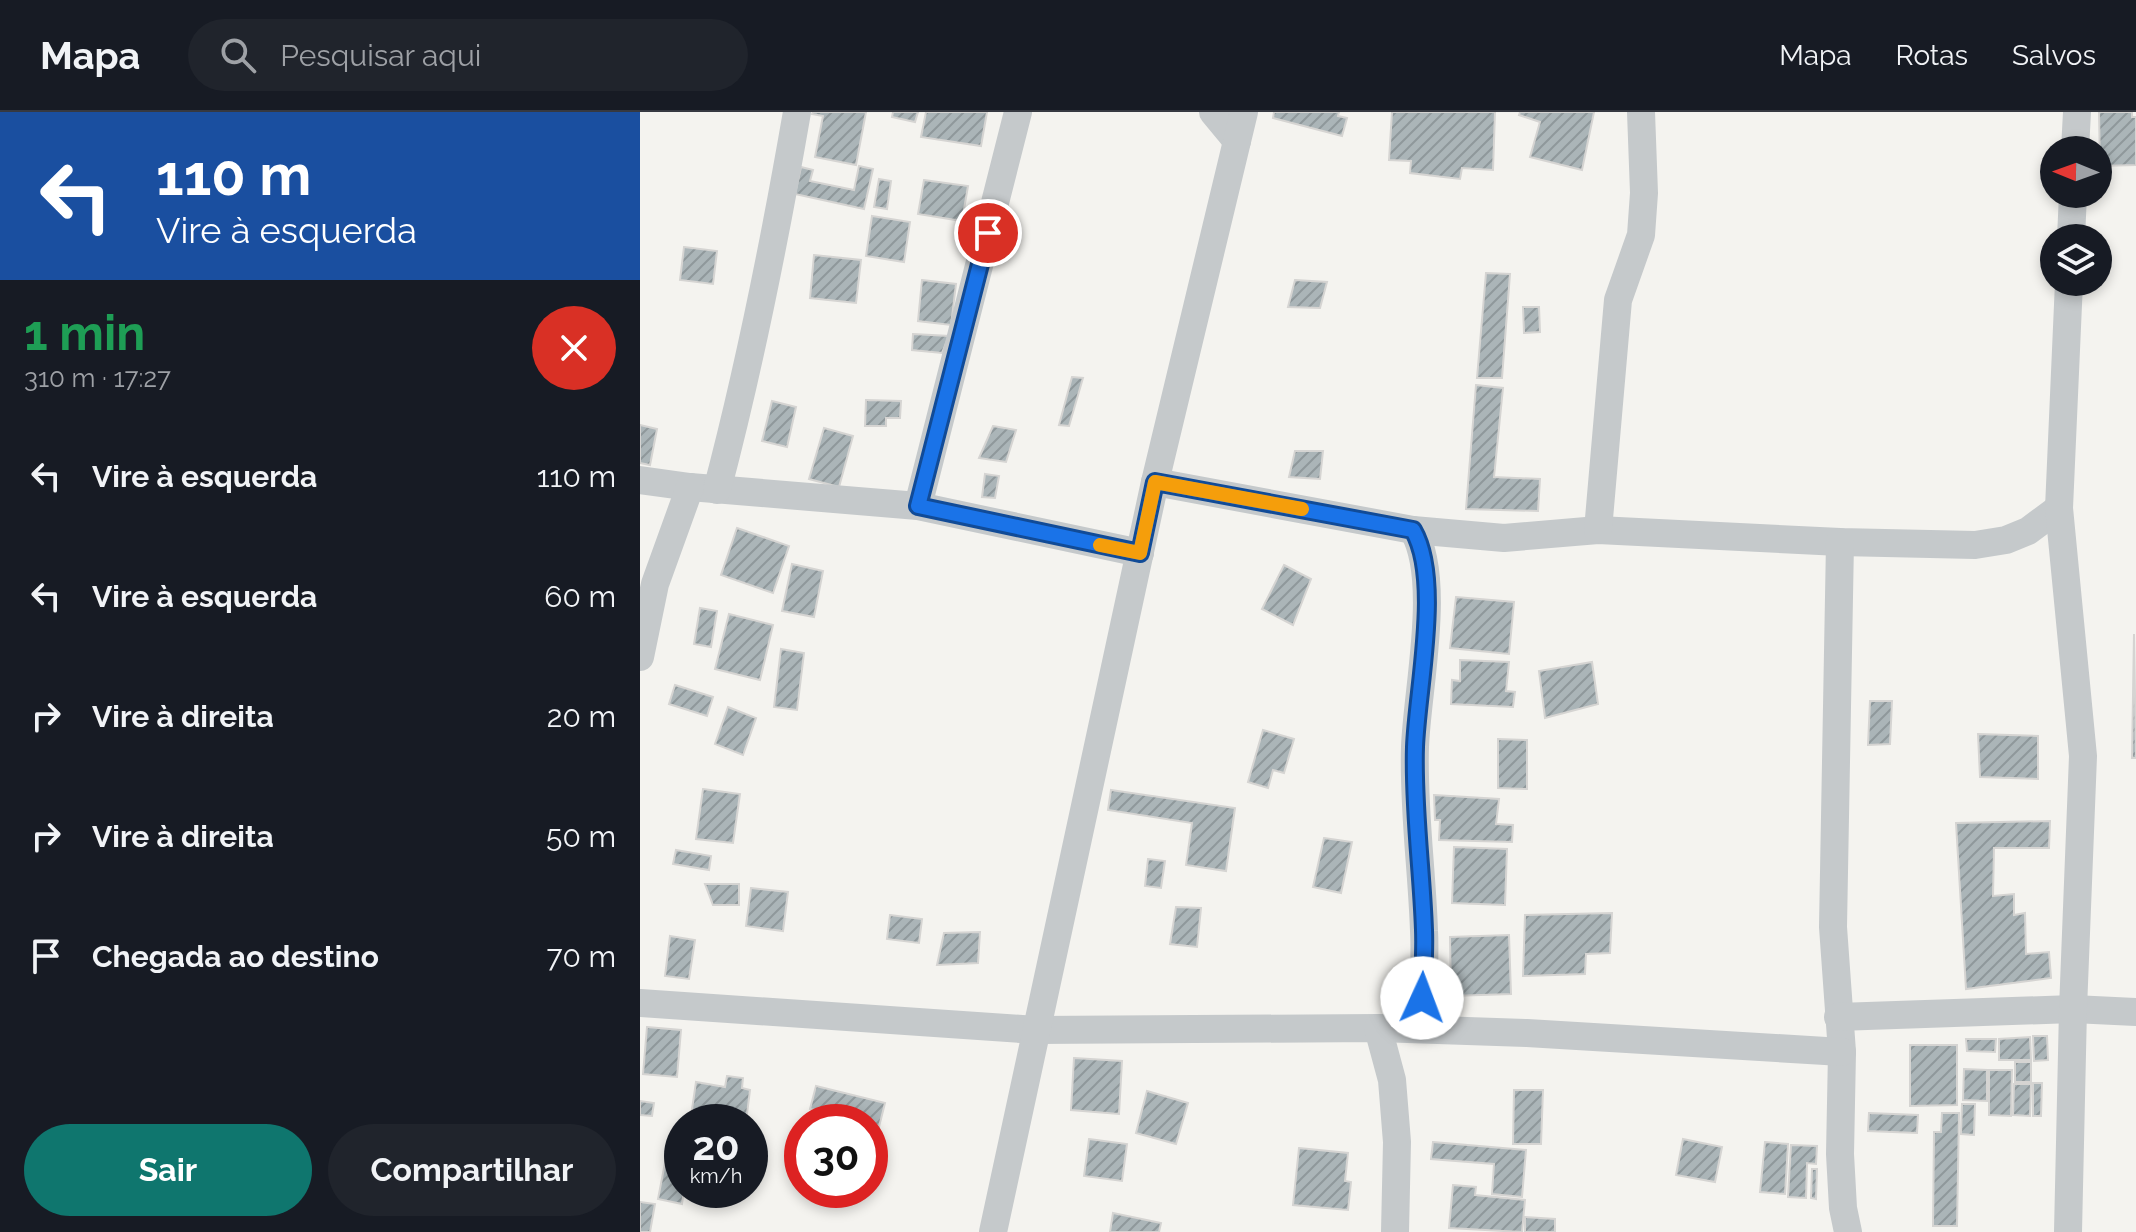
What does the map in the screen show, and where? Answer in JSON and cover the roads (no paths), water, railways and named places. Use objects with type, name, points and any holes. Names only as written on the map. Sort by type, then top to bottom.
[{"type":"street","points":[[640,657],[655,584],[703,489],[744,388],[768,278],[797,112]]},
{"type":"street","points":[[918,506],[1018,112]]},
{"type":"street","points":[[1213,112],[1237,141]]},
{"type":"street","points":[[993,1232],[1155,482],[1244,112]]},
{"type":"street","points":[[1598,530],[1618,300],[1641,235],[1644,193],[1641,112]]},
{"type":"street","points":[[2076,136],[2077,112]]},
{"type":"street","points":[[2068,296],[2059,508],[2083,756],[2068,1232]]},
{"type":"street","points":[[640,480],[703,489],[918,506],[1140,553]]},
{"type":"street","points":[[1155,482],[1413,530],[1504,538],[1598,530],[1975,545],[2006,540],[2028,531],[2059,508]]},
{"type":"street","points":[[1413,530],[1423,551],[1426,580],[1425,642],[1415,748],[1425,935],[1421,1029]]},
{"type":"street","points":[[1840,542],[1833,927],[1842,1052],[1840,1154],[1843,1208],[1848,1232]]},
{"type":"street","points":[[640,1003],[1036,1030],[1421,1029],[1842,1052]]},
{"type":"street","points":[[1838,1017],[2073,1009],[2136,1012]]},
{"type":"street","points":[[1378,1028],[1392,1080],[1397,1142],[1395,1232]]}]
